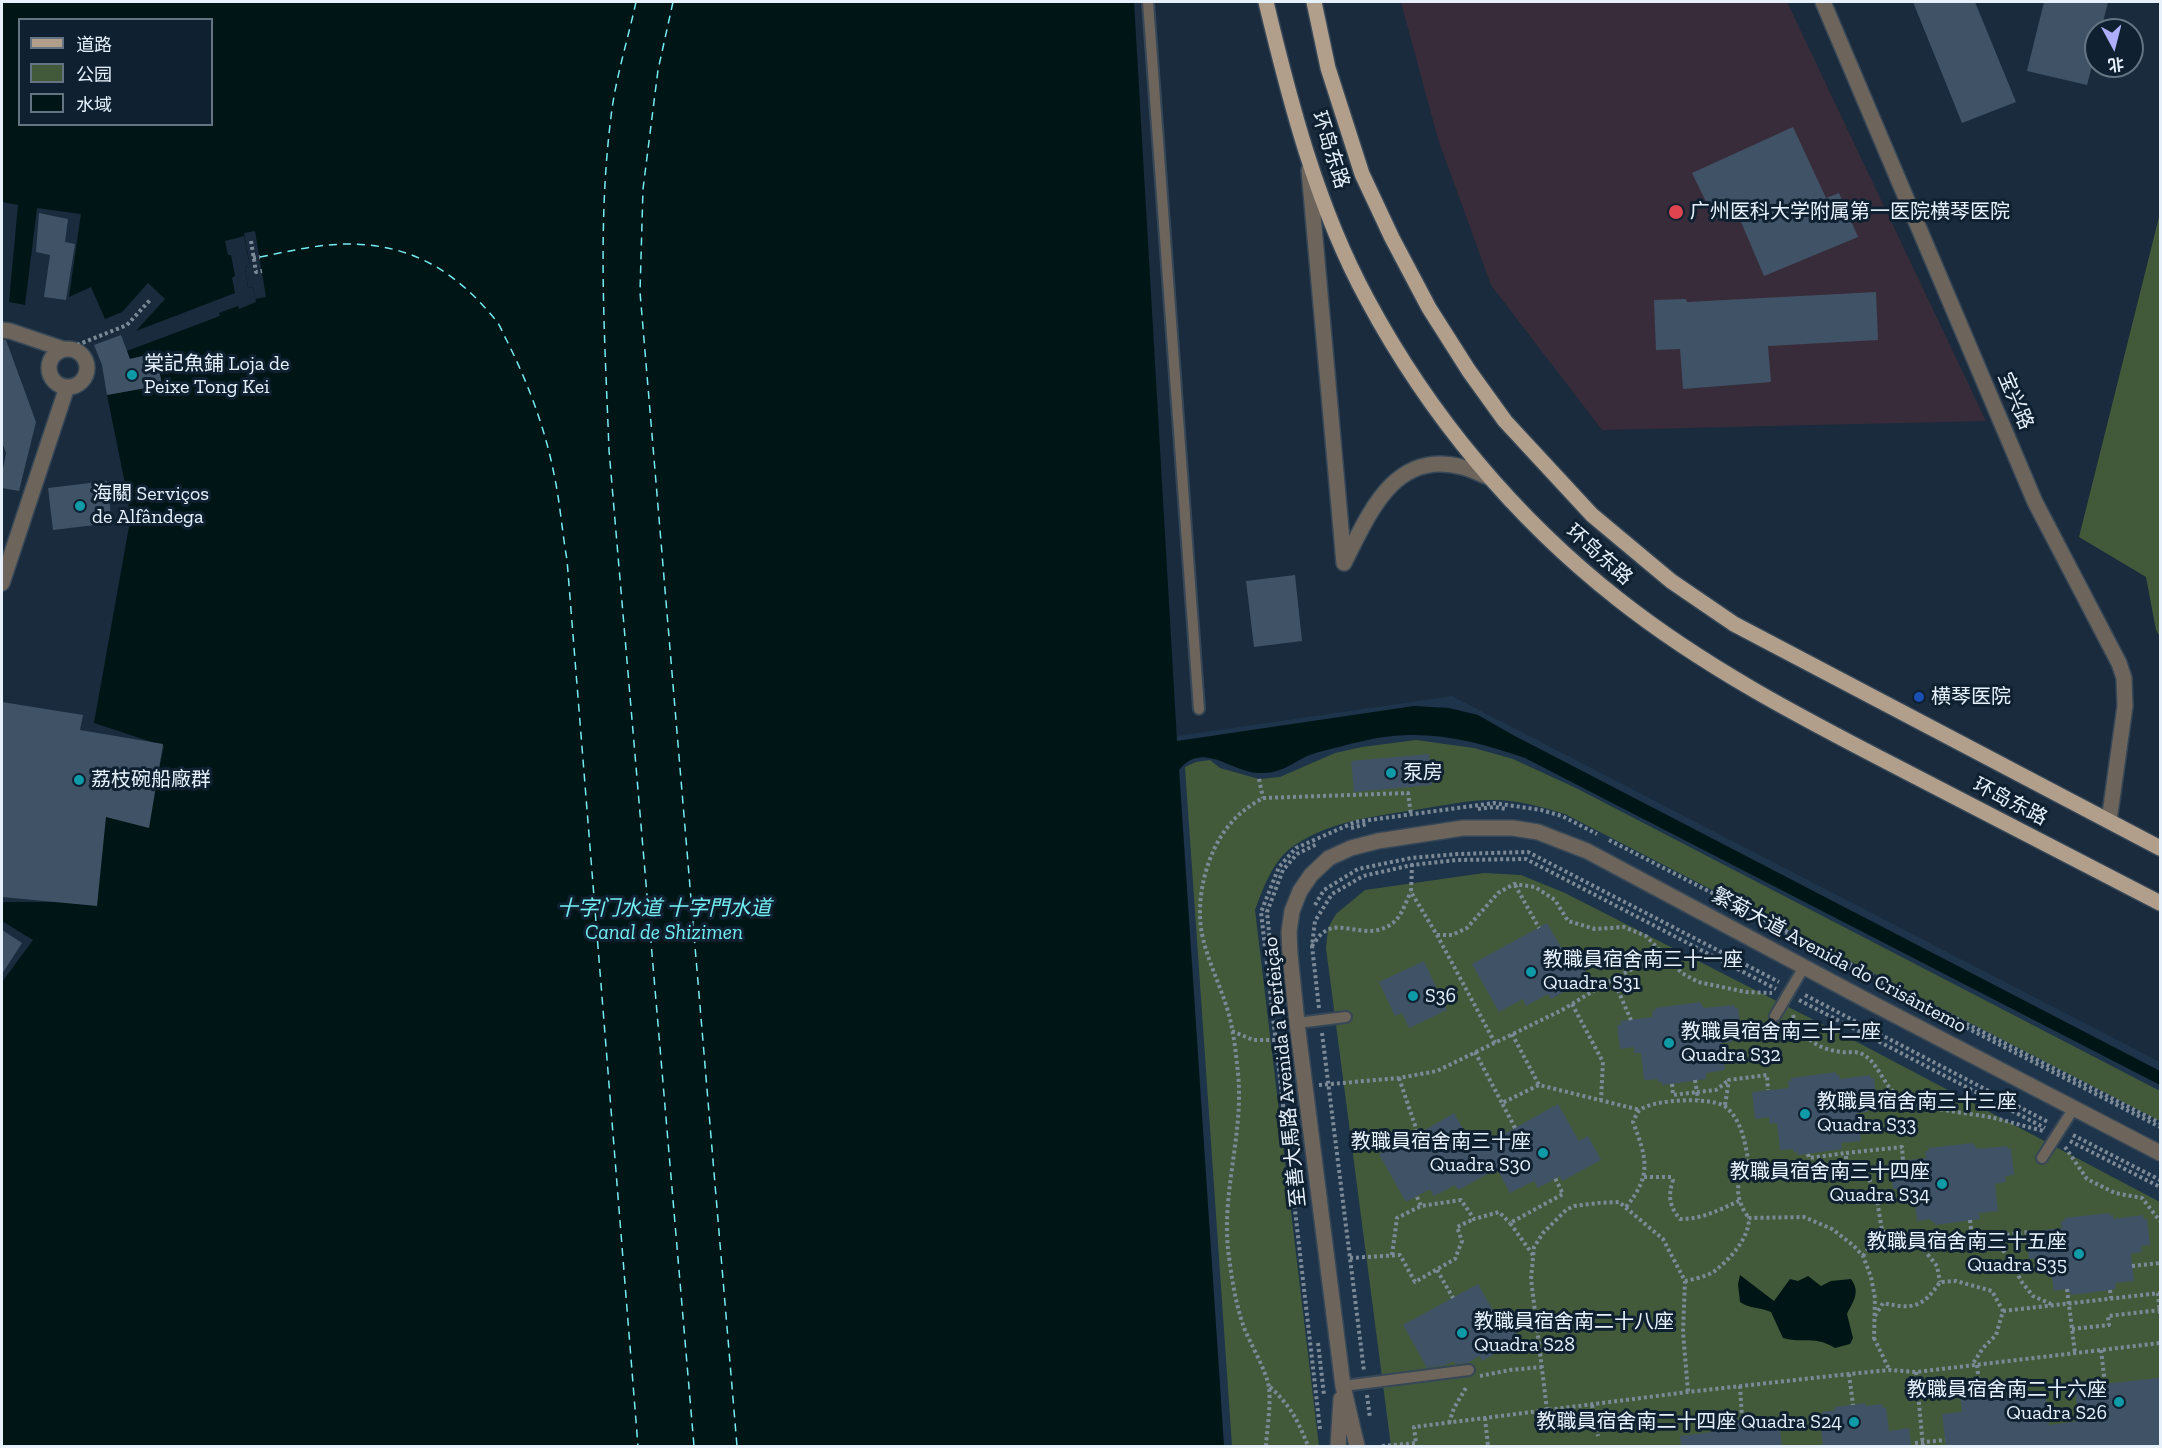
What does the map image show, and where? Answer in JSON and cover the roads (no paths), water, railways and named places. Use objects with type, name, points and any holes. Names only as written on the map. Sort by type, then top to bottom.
[{"type":"main road","name":"环岛东路","points":[[1266,2],[1308,155],[1336,234],[1366,297],[1429,401],[1488,477],[1549,539],[1618,600],[1692,651],[1780,706],[2160,903]]},
{"type":"main road","name":"环岛东路","points":[[1314,2],[1328,68],[1362,174],[1429,308],[1505,422],[1592,515],[1671,582],[1734,624],[2160,848]]},
{"type":"street","name":"宝兴路","points":[[1822,2],[2035,502],[2119,663],[2124,678],[2125,706],[2109,821]]},
{"type":"street","points":[[1308,155],[1344,563],[1367,517],[1396,478],[1414,468],[1432,464],[1462,467],[1488,477]]},
{"type":"street","points":[[6,330],[75,350],[85,357],[88,369],[83,380],[73,387],[61,386],[52,378],[49,367],[53,356],[66,349]]},
{"type":"street","points":[[2,583],[67,387]]},
{"type":"street","name":"至善大馬路 Avenida a Perfeição","points":[[1357,1446],[1342,1386],[1328,1260],[1313,1086],[1297,1023],[1289,932],[1292,911],[1300,891],[1311,875],[1329,858],[1351,848],[1412,835],[1490,827]]},
{"type":"street","name":"繁菊大道 Avenida do Crisântemo","points":[[1490,827],[1538,832],[1563,841],[2160,1154]]},
{"type":"street","name":"至善大馬路 Avenida a Perfeição","points":[[1338,1446],[1342,1386]]},
{"type":"lane","points":[[1148,2],[1199,709]]},
{"type":"lane","points":[[1775,1016],[1804,967]]},
{"type":"lane","points":[[1297,1023],[1346,1017]]},
{"type":"lane","points":[[2042,1158],[2074,1108]]},
{"type":"lane","points":[[1342,1386],[1472,1375]]},
{"type":"water","name":"十字门水道 十字門水道 Canal de Shizimen","points":[[2,2],[1134,2],[1177,741],[1414,706],[1449,708],[1478,715],[2160,1071],[2160,1085],[1525,758],[1468,741],[1438,736],[1397,735],[1319,752],[1269,773],[1248,771],[1217,760],[1198,758],[1188,761],[1179,770],[1224,1446],[2,1446],[2,982],[33,940],[2,921],[2,906],[4,902],[95,902],[44,804],[148,822],[164,746],[94,723],[130,521],[128,498],[107,395],[162,385],[155,353],[102,365],[127,351],[220,316],[219,313],[238,306],[239,309],[256,302],[253,287],[248,288],[245,267],[250,266],[244,236],[225,241],[228,255],[231,255],[235,293],[136,331],[165,299],[148,283],[122,312],[105,319],[91,287],[69,297],[81,214],[37,208],[25,305],[9,302],[18,205],[2,202]]},
{"type":"water","points":[[1740,1275],[1774,1301],[1790,1279],[1798,1281],[1808,1276],[1821,1286],[1831,1281],[1851,1279],[1856,1293],[1847,1314],[1853,1338],[1850,1344],[1835,1348],[1821,1342],[1783,1338],[1771,1312],[1740,1302],[1738,1284]]},
{"type":"place","name":"广州医科大学附属第一医院横琴医院","points":[[1676,212]]},
{"type":"place","name":"棠記魚鋪 Loja de Peixe Tong Kei","points":[[132,375]]},
{"type":"place","name":"海關 Serviços de Alfândega","points":[[80,506]]},
{"type":"place","name":"横琴医院","points":[[1919,697]]},
{"type":"place","name":"泵房","points":[[1391,773]]},
{"type":"place","name":"荔枝碗船廠群","points":[[79,780]]},
{"type":"place","name":"教職員宿舍南三十一座 Quadra S31","points":[[1531,972]]},
{"type":"place","name":"S36","points":[[1413,996]]},
{"type":"place","name":"教職員宿舍南三十二座 Quadra S32","points":[[1669,1043]]},
{"type":"place","name":"教職員宿舍南三十三座 Quadra S33","points":[[1805,1114]]},
{"type":"place","name":"教職員宿舍南三十座 Quadra S30","points":[[1543,1153]]},
{"type":"place","name":"教職員宿舍南三十四座 Quadra S34","points":[[1942,1184]]},
{"type":"place","name":"教職員宿舍南三十五座 Quadra S35","points":[[2079,1254]]},
{"type":"place","name":"教職員宿舍南二十八座 Quadra S28","points":[[1462,1333]]},
{"type":"place","name":"教職員宿舍南二十六座 Quadra S26","points":[[2119,1402]]},
{"type":"place","name":"教職員宿舍南二十四座 Quadra S24","points":[[1854,1422]]}]
